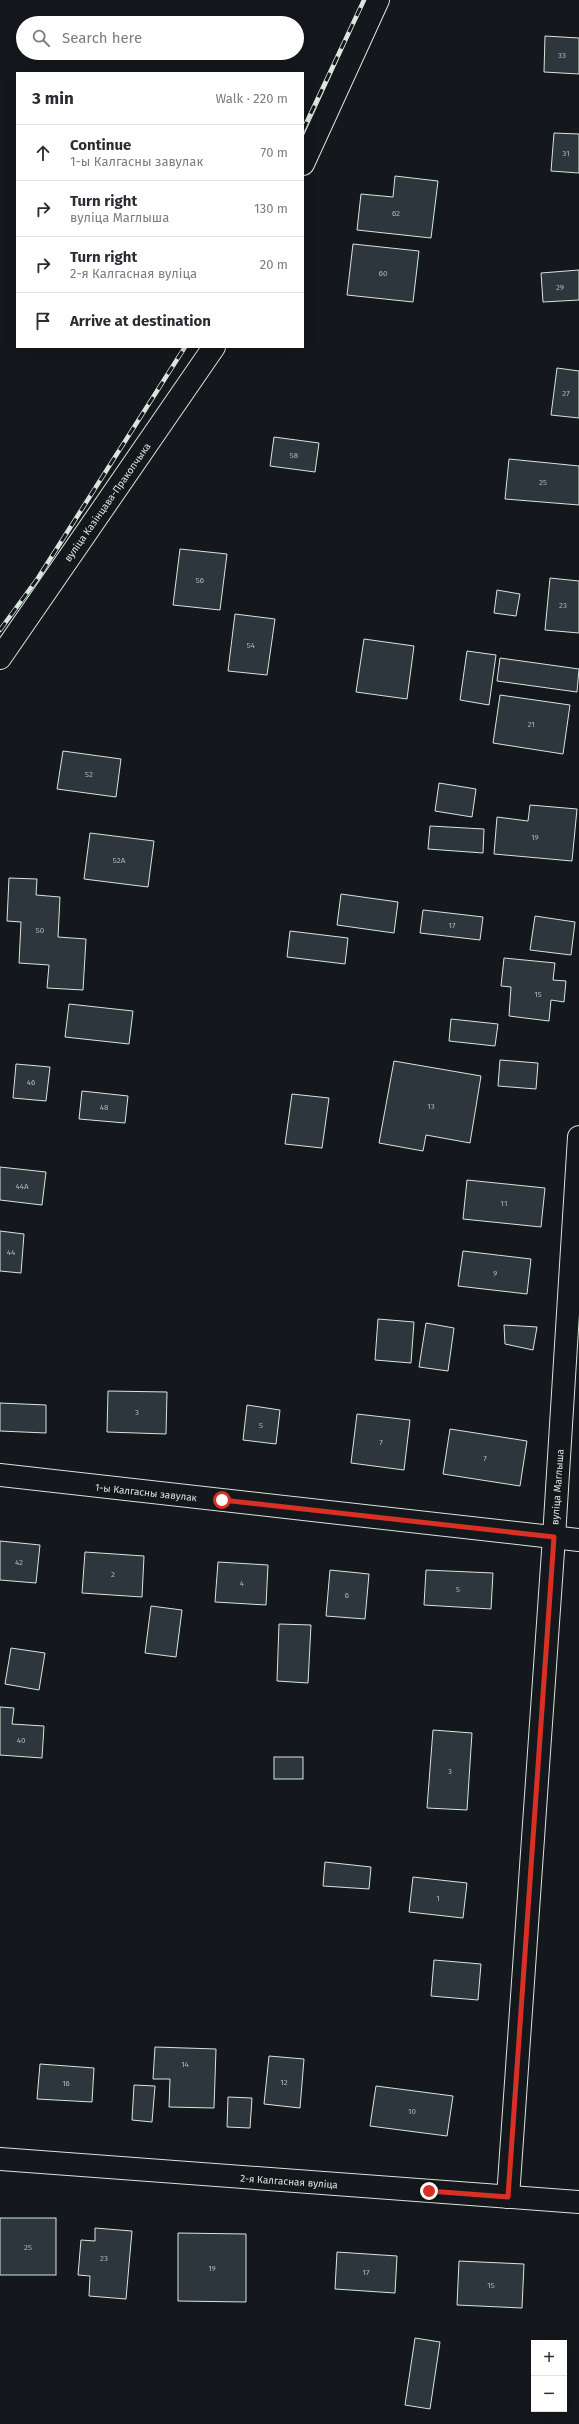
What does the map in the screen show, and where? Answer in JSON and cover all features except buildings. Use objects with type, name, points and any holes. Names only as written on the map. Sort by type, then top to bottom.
[{"type":"street","points":[[304,162],[378,0]]},
{"type":"street","name":"вуліца Казінцава-Пракопчыка","points":[[0,658],[213,348]]},
{"type":"street","name":"вуліца Маглыша","points":[[508,2197],[554,1537],[579,1137]]},
{"type":"street","name":"1-ы Калгасны завулак","points":[[0,1475],[579,1540]]},
{"type":"street","name":"2-я Калгасная вуліца","points":[[0,2159],[579,2202]]},
{"type":"railway","points":[[304,128],[364,0]]},
{"type":"railway","points":[[0,630],[38,578],[184,348]]},
{"type":"route","points":[[222,1500],[554,1537],[508,2197],[429,2191]]}]
